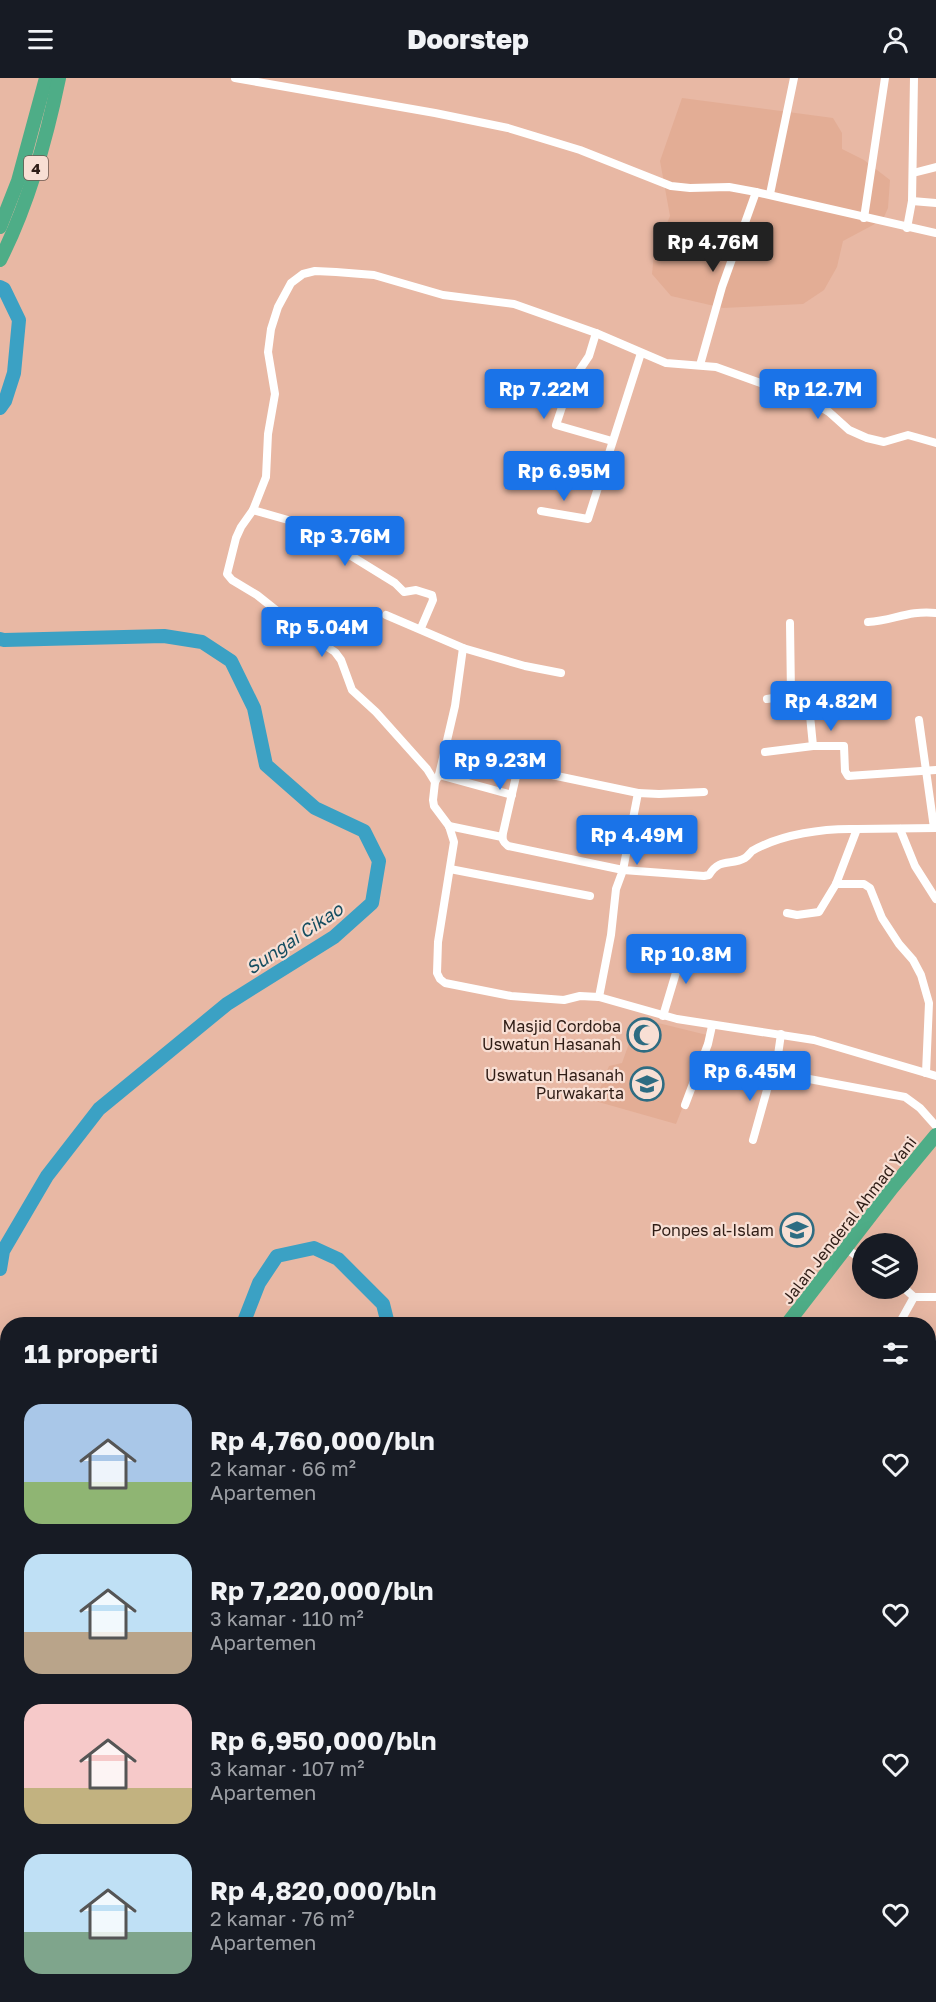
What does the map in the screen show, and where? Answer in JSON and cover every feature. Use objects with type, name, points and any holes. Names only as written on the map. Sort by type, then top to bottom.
[{"type":"highway","name":"4","points":[[0,226],[18,181],[46,78]]},
{"type":"highway","name":"4","points":[[1,258],[30,188],[42,150],[59,78]]},
{"type":"highway","name":"Jalan Jenderal Ahmad Yani","points":[[793,1317],[879,1208],[892,1188],[934,1142]]},
{"type":"street","points":[[235,78],[508,128],[580,150],[671,186],[729,187],[770,194],[864,218],[936,233]]},
{"type":"street","points":[[770,194],[794,78]]},
{"type":"street","points":[[864,218],[885,78]]},
{"type":"street","points":[[907,228],[912,201],[915,78]]},
{"type":"street","points":[[913,173],[936,166]]},
{"type":"street","points":[[700,365],[722,287],[756,192]]},
{"type":"street","points":[[912,201],[936,203]]},
{"type":"street","points":[[512,795],[437,779],[376,712],[352,690],[341,660],[335,652],[301,630],[257,595],[229,578],[228,571],[236,538],[253,510],[266,477],[268,434],[275,394],[268,352],[271,329],[278,307],[291,283],[303,274],[315,271],[374,275],[443,295],[514,304],[596,333],[666,363],[700,365],[747,377],[811,401],[829,412],[849,430],[867,438],[884,442],[908,435],[936,443]]},
{"type":"street","points":[[596,333],[589,356],[569,386],[556,424],[612,441]]},
{"type":"street","points":[[541,511],[588,519],[640,353]]},
{"type":"street","points":[[253,510],[288,520],[327,541],[404,592],[416,590],[432,595],[433,600],[421,628]]},
{"type":"street","points":[[868,622],[912,612],[936,613]]},
{"type":"street","points":[[386,615],[421,628],[463,648],[525,666],[561,673]]},
{"type":"street","points":[[790,623],[791,695]]},
{"type":"street","points":[[463,648],[453,716],[433,800],[449,826],[454,842],[438,942],[437,973],[440,979],[464,988],[511,996],[564,1000],[580,996],[599,997],[663,1016],[712,1026],[781,1034],[824,1042],[936,1076]]},
{"type":"street","points":[[766,699],[804,693],[808,695],[813,746]]},
{"type":"street","points":[[704,792],[638,793],[522,770],[517,772],[502,840],[508,846],[623,870],[704,876],[709,875],[716,866],[742,859],[753,851],[792,836],[822,829],[935,828],[919,720]]},
{"type":"street","points":[[765,753],[813,746],[844,746],[845,771],[848,776],[936,770]]},
{"type":"street","points":[[599,997],[611,936],[616,889],[623,870],[638,793]]},
{"type":"street","points":[[449,826],[502,837]]},
{"type":"street","points":[[787,913],[797,915],[819,912],[837,884],[857,829]]},
{"type":"street","points":[[900,829],[915,866],[936,899]]},
{"type":"street","points":[[450,869],[590,896]]},
{"type":"street","points":[[837,884],[864,884],[870,888],[882,918],[913,960],[921,975],[929,1003],[926,1073]]},
{"type":"street","points":[[663,1016],[684,946]]},
{"type":"street","points":[[685,1105],[708,1044],[712,1026]]},
{"type":"street","points":[[753,1140],[778,1055],[781,1034]]},
{"type":"street","points":[[772,1072],[905,1097],[920,1108],[936,1126]]},
{"type":"street","points":[[847,1249],[852,1253]]},
{"type":"street","points":[[918,1297],[936,1297]]},
{"type":"street","points":[[903,1317],[913,1299]]},
{"type":"shaded area","points":[[682,98],[833,118],[842,133],[842,149],[864,160],[890,180],[888,208],[884,217],[843,241],[837,267],[824,290],[803,304],[723,308],[671,296],[652,274],[654,254],[670,216],[660,161]]},
{"type":"shaded area","name":"Uswatun Hasanah Purwakarta","points":[[638,1018],[711,1036],[676,1124],[595,1101],[609,1066],[622,1063]]},
{"type":"waterway","name":"Sungai Cikao","points":[[0,287],[4,289],[19,320],[14,373],[5,401],[0,408]]},
{"type":"waterway","name":"Sungai Cikao","points":[[0,639],[164,636],[202,642],[231,661],[254,708],[266,765],[315,808],[364,831],[379,861],[372,903],[334,937],[227,1004],[99,1109],[47,1176],[3,1251],[0,1269]]},
{"type":"waterway","name":"Sungai Cikao","points":[[246,1317],[259,1283],[277,1256],[314,1248],[338,1259],[383,1304],[386,1317]]},
{"type":"place","name":"Masjid Cordoba Uswatun Hasanah","points":[[644,1035]]},
{"type":"place","name":"Uswatun Hasanah Purwakarta","points":[[647,1084]]},
{"type":"place","name":"Ponpes al-Islam","points":[[797,1230]]}]
